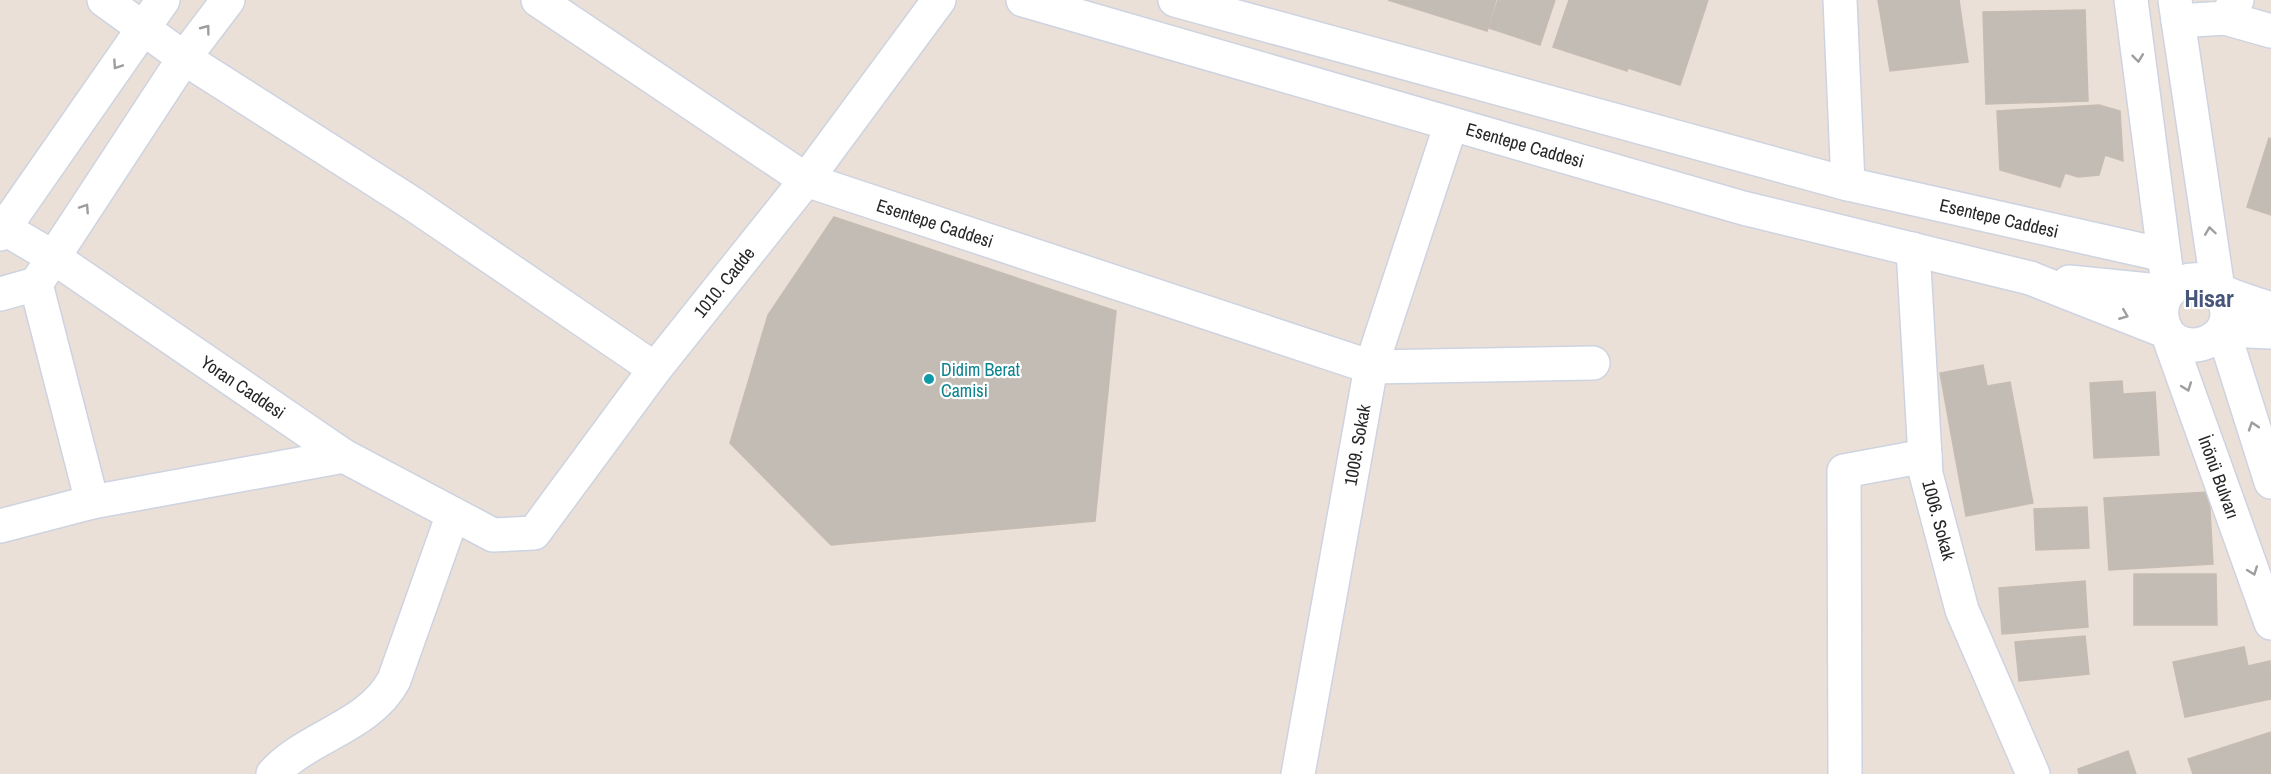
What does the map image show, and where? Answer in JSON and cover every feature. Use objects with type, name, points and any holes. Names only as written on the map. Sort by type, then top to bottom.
[{"type":"street","points":[[104,0],[184,58],[413,204],[655,369]]},
{"type":"street","points":[[2,230],[163,0]]},
{"type":"street","points":[[0,294],[44,270],[184,58],[228,0]]},
{"type":"street","name":"Esentepe Caddesi","points":[[538,0],[806,180],[1371,367],[1593,363]]},
{"type":"street","name":"1010. Cadde","points":[[493,535],[534,533],[655,369],[806,180],[939,0]]},
{"type":"street","name":"Esentepe Caddesi","points":[[1023,0],[1743,208],[2030,278]]},
{"type":"street","name":"Esentepe Caddesi","points":[[1175,0],[1215,5],[1848,184],[2164,255]]},
{"type":"street","points":[[1840,0],[1848,184]]},
{"type":"street","points":[[2131,0],[2169,292]]},
{"type":"street","points":[[2030,278],[2168,332],[2185,345],[2207,344],[2216,338],[2223,330],[2228,309],[2218,289],[2177,10],[2231,9],[2271,31]]},
{"type":"street","name":"1009. Sokak","points":[[1298,774],[1371,367],[1451,124]]},
{"type":"street","name":"Yoran Caddesi","points":[[2,230],[44,270],[344,456],[493,535]]},
{"type":"street","name":"1006. Sokak","points":[[1913,249],[1926,474],[1962,610],[2033,774]]},
{"type":"street","points":[[44,270],[92,502]]},
{"type":"street","points":[[2030,278],[2169,292]]},
{"type":"street","points":[[2168,332],[2161,311],[2163,301],[2177,284],[2187,280],[2209,283],[2218,289],[2271,309]]},
{"type":"street","points":[[2223,330],[2271,332]]},
{"type":"street","points":[[2223,330],[2271,482]]},
{"type":"street","name":"İnönü Bulvarı","points":[[2168,332],[2271,622]]},
{"type":"street","points":[[0,526],[92,502],[344,456]]},
{"type":"street","points":[[1845,774],[1844,471],[1925,456]]},
{"type":"street","points":[[273,774],[295,754],[370,709],[388,691],[394,680],[453,514]]},
{"type":"building","points":[[1388,0],[1496,0],[1487,31]]},
{"type":"building","points":[[1498,0],[1555,0],[1540,45],[1489,28]]},
{"type":"building","points":[[1569,0],[1708,0],[1680,85],[1553,47]]},
{"type":"building","points":[[1878,0],[1959,0],[1968,62],[1890,71]]},
{"type":"building","points":[[2085,10],[2088,101],[1986,104],[1983,12]]},
{"type":"building","points":[[2099,105],[2120,111],[2123,161],[2105,155],[2099,175],[2078,177],[2065,173],[2060,187],[2000,170],[1997,111]]},
{"type":"building","points":[[2269,138],[2271,139],[2271,215],[2247,207]]},
{"type":"building","name":"Didim Berat Camisi","points":[[834,217],[1116,311],[1095,521],[831,545],[730,443],[768,315]]},
{"type":"building","points":[[1983,365],[1987,386],[2010,382],[2033,503],[1966,516],[1940,373]]},
{"type":"building","points":[[2122,381],[2123,394],[2155,392],[2159,455],[2094,458],[2090,383]]},
{"type":"building","points":[[2209,492],[2213,564],[2109,570],[2104,498]]},
{"type":"building","points":[[2087,507],[2089,548],[2036,550],[2034,509]]},
{"type":"building","points":[[2134,574],[2216,574],[2217,625],[2134,625]]},
{"type":"building","points":[[2085,581],[2088,627],[2002,634],[1999,588]]},
{"type":"building","points":[[2085,636],[2089,674],[2019,681],[2015,642]]},
{"type":"building","points":[[2244,647],[2248,666],[2270,661],[2271,699],[2185,717],[2173,662]]},
{"type":"building","points":[[2271,732],[2271,774],[2193,774],[2188,759]]},
{"type":"building","points":[[2128,751],[2136,774],[2079,774],[2078,769]]},
{"type":"place","name":"Didim Berat Camisi","points":[[929,379]]},
{"type":"district","name":"Hisar","points":[[2209,298]]}]
